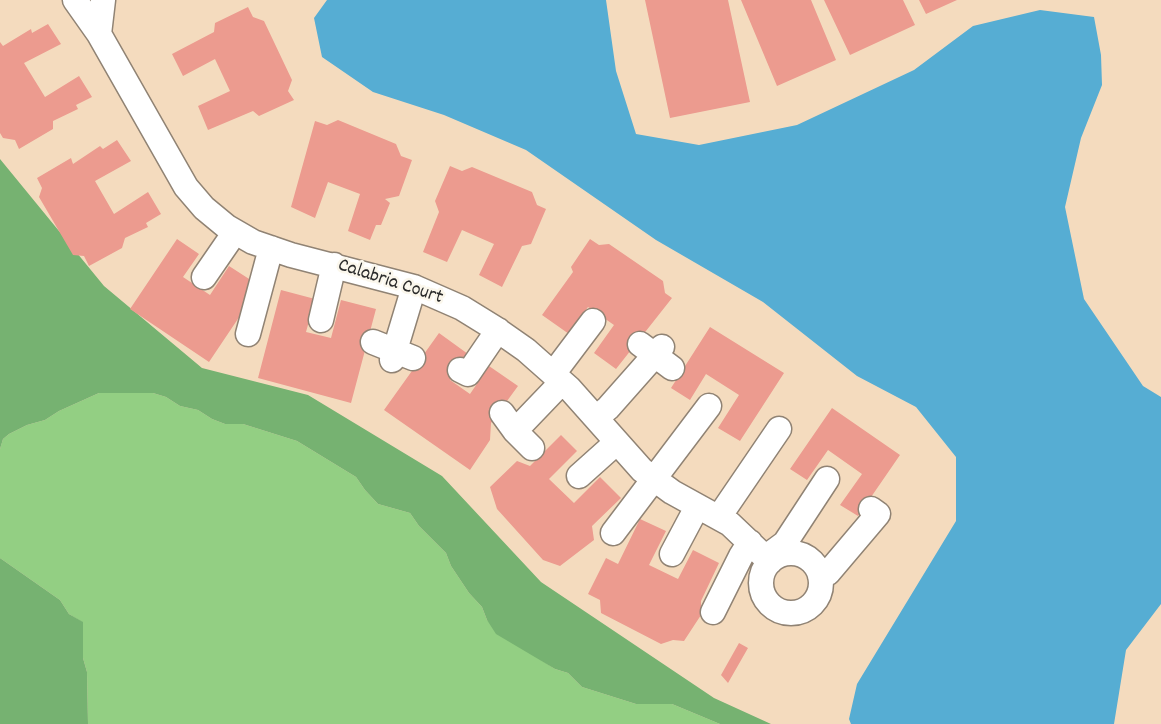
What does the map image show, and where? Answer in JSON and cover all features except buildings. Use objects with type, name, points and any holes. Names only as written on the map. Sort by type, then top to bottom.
[{"type":"street","name":"Calabria Court","points":[[75,0],[99,34],[186,187],[204,208],[235,232],[253,242],[414,287],[462,308],[498,330],[526,350],[558,378],[642,470],[697,507],[730,524],[762,554]]},
{"type":"street","points":[[99,34],[103,0]]},
{"type":"street","points":[[206,273],[235,232]]},
{"type":"street","points":[[254,320],[271,248]]},
{"type":"street","points":[[323,317],[334,265]]},
{"type":"street","points":[[393,353],[414,287]]},
{"type":"street","points":[[532,448],[508,422],[558,378],[589,329]]},
{"type":"street","points":[[468,375],[498,330]]},
{"type":"street","points":[[596,418],[657,354]]},
{"type":"street","points":[[612,533],[705,411]]},
{"type":"street","points":[[719,517],[773,437]]},
{"type":"street","points":[[579,476],[617,442]]},
{"type":"street","points":[[762,554],[785,543],[827,479]]},
{"type":"street","points":[[673,554],[697,507]]},
{"type":"street","points":[[820,576],[828,573],[878,514],[871,509]]},
{"type":"street","points":[[713,612],[741,556],[762,554],[795,553],[812,562],[820,576],[820,588],[818,597],[812,605],[795,613],[786,613],[768,603],[760,584],[762,554]]},
{"type":"green space","points":[[0,159],[104,286],[202,368],[308,395],[442,476],[541,582],[714,698],[771,724],[720,724],[672,704],[636,704],[582,687],[568,673],[555,669],[496,634],[482,607],[469,593],[451,566],[446,553],[419,526],[410,513],[378,504],[356,477],[297,441],[243,424],[225,424],[198,410],[180,406],[166,397],[153,393],[99,393],[45,420],[27,425],[9,434],[3,439],[0,449]]},
{"type":"green space","points":[[99,393],[153,393],[166,397],[180,406],[198,410],[225,424],[243,424],[297,441],[356,477],[378,504],[410,513],[419,526],[446,553],[451,566],[469,593],[482,607],[487,620],[541,660],[555,669],[568,673],[582,687],[636,704],[672,704],[720,724],[88,724],[87,672],[83,658],[82,622],[69,614],[60,600],[0,558],[0,449],[3,439],[9,434],[27,425],[45,420]]},
{"type":"green space","points":[[0,558],[60,600],[69,614],[83,622],[88,724],[0,724]]},
{"type":"water","points":[[327,0],[606,0],[616,71],[636,134],[699,145],[797,125],[914,70],[973,26],[1040,10],[1094,17],[1101,55],[1102,85],[1081,138],[1065,207],[1084,299],[1143,386],[1161,397],[1161,604],[1126,650],[1114,724],[851,724],[849,719],[857,684],[956,521],[956,457],[916,407],[857,376],[763,302],[656,240],[526,150],[444,115],[373,92],[322,57],[314,18]]}]
